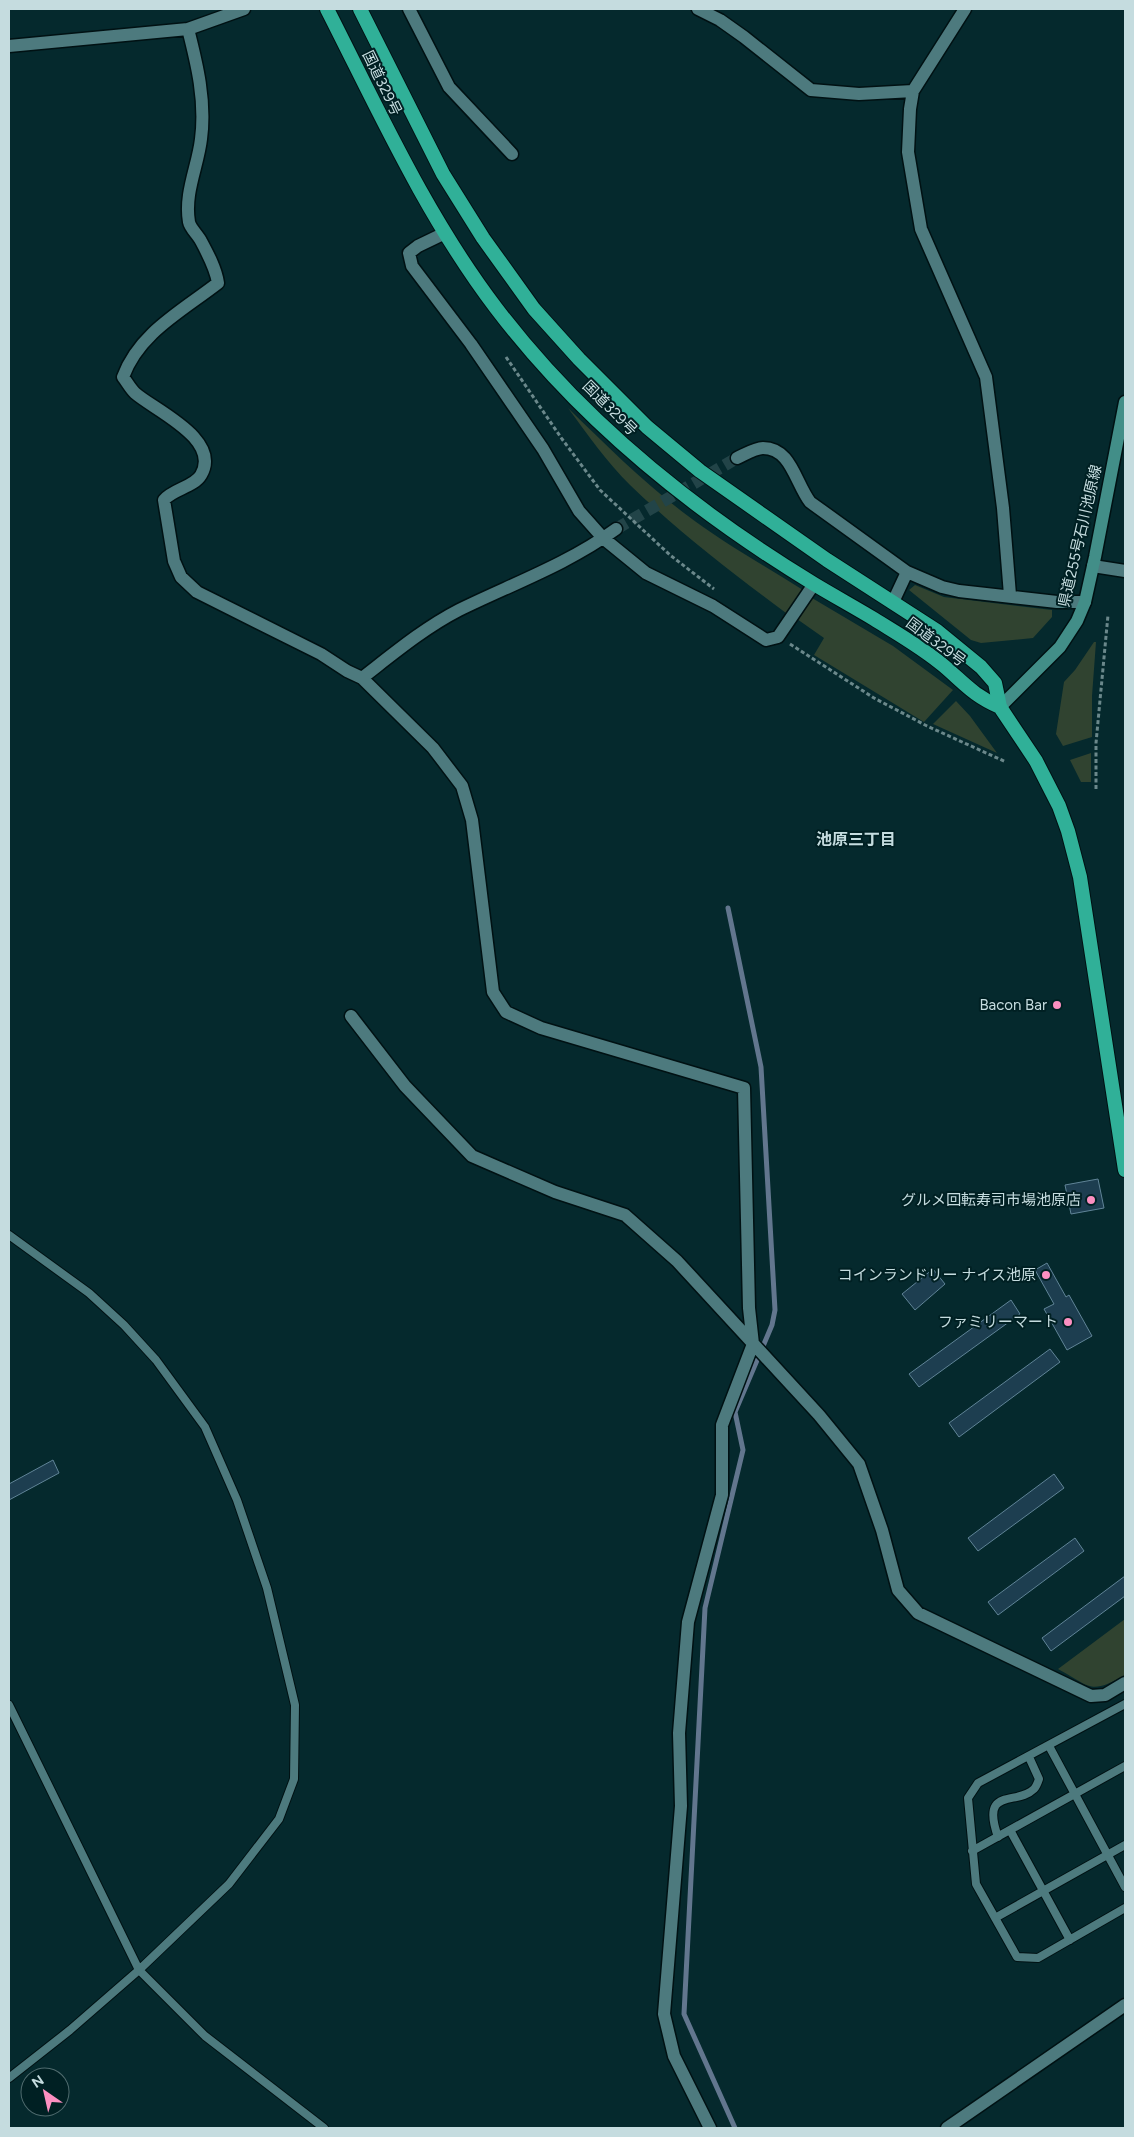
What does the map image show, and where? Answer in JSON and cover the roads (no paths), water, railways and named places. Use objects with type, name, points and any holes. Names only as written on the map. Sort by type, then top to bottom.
[{"type":"highway","name":"国道329号","points":[[327,9],[418,188],[445,233],[496,308],[544,364],[605,428],[682,494],[738,534],[814,584],[908,640],[944,666],[979,699],[1000,707]]},
{"type":"highway","name":"国道329号","points":[[360,9],[443,174],[483,238],[534,310],[579,359],[647,427],[700,471],[819,555],[937,631],[981,667],[995,683],[1000,707],[1044,776],[1068,831],[1080,877],[1125,1170]]},
{"type":"main road","name":"県道255号石川池原線","points":[[1000,707],[1060,647],[1077,621],[1085,602],[1125,402]]},
{"type":"street","points":[[9,46],[188,29],[244,9]]},
{"type":"street","points":[[409,9],[449,86],[512,154]]},
{"type":"street","points":[[698,9],[720,20],[744,37],[811,90],[859,94],[913,91]]},
{"type":"street","points":[[966,9],[913,91],[910,109],[908,152],[921,229],[986,377],[1003,508],[1010,595]]},
{"type":"street","points":[[188,29],[199,71],[202,110],[202,139],[190,182],[188,223],[201,240],[216,273],[218,283],[166,320],[151,334],[135,353],[123,377],[134,392],[186,428],[203,450],[205,461],[201,476],[188,485],[171,492],[164,500],[174,561],[181,577],[197,592],[307,647],[346,672],[362,678],[433,748],[462,786],[472,820],[493,992],[506,1012],[541,1028],[744,1088],[749,1308],[754,1345],[722,1425],[722,1495],[688,1622],[679,1733],[681,1806],[664,2014],[674,2056],[710,2128]]},
{"type":"street","points":[[445,233],[418,246],[409,253],[412,266],[471,344],[543,449],[579,511],[603,538],[646,573],[713,606],[766,640],[778,637],[814,584]]},
{"type":"street","points":[[737,458],[762,448],[782,453],[792,468],[800,488],[810,502],[907,572],[942,587],[959,591],[1010,595],[1057,602],[1085,602]]},
{"type":"street","points":[[362,678],[414,638],[458,611],[565,561],[616,529]]},
{"type":"street","points":[[1093,566],[1125,571]]},
{"type":"street","points":[[893,602],[907,572]]},
{"type":"street","points":[[351,1016],[405,1086],[472,1156],[555,1192],[626,1215],[677,1261],[819,1415],[860,1464],[882,1530],[898,1590],[918,1613],[1091,1696],[1105,1694],[1125,1683]]},
{"type":"street","points":[[946,2128],[1125,2005]]},
{"type":"lane","points":[[9,1236],[89,1293],[124,1325],[156,1360],[204,1427],[237,1500],[267,1588],[295,1706],[294,1779],[279,1819],[229,1884],[139,1970],[70,2030],[9,2078]]},
{"type":"lane","points":[[1125,1704],[978,1783],[968,1798],[976,1884],[1017,1957],[1038,1958],[1125,1908]]},
{"type":"lane","points":[[9,1705],[139,1970],[205,2036],[324,2128]]},
{"type":"lane","points":[[1049,1746],[1125,1887]]},
{"type":"lane","points":[[998,1837],[993,1815],[998,1804],[1007,1798],[1027,1794],[1035,1789],[1039,1779],[1029,1757]]},
{"type":"lane","points":[[972,1851],[1125,1766]]},
{"type":"lane","points":[[1010,1830],[1070,1940]]},
{"type":"lane","points":[[995,1918],[1125,1845]]},
{"type":"waterway","points":[[728,908],[761,1067],[775,1310],[772,1325],[735,1412],[743,1450],[705,1608],[684,2014],[735,2128]]},
{"type":"tunnel","points":[[616,529],[737,458]]},
{"type":"place","name":"Bacon Bar","points":[[1057,1005]]},
{"type":"place","name":"グルメ回転寿司市場池原店","points":[[1091,1200]]},
{"type":"place","name":"コインランドリー ナイス池原","points":[[1046,1275]]},
{"type":"place","name":"ファミリーマート","points":[[1068,1322]]},
{"type":"district","name":"池原三丁目","points":[[856,839]]}]
